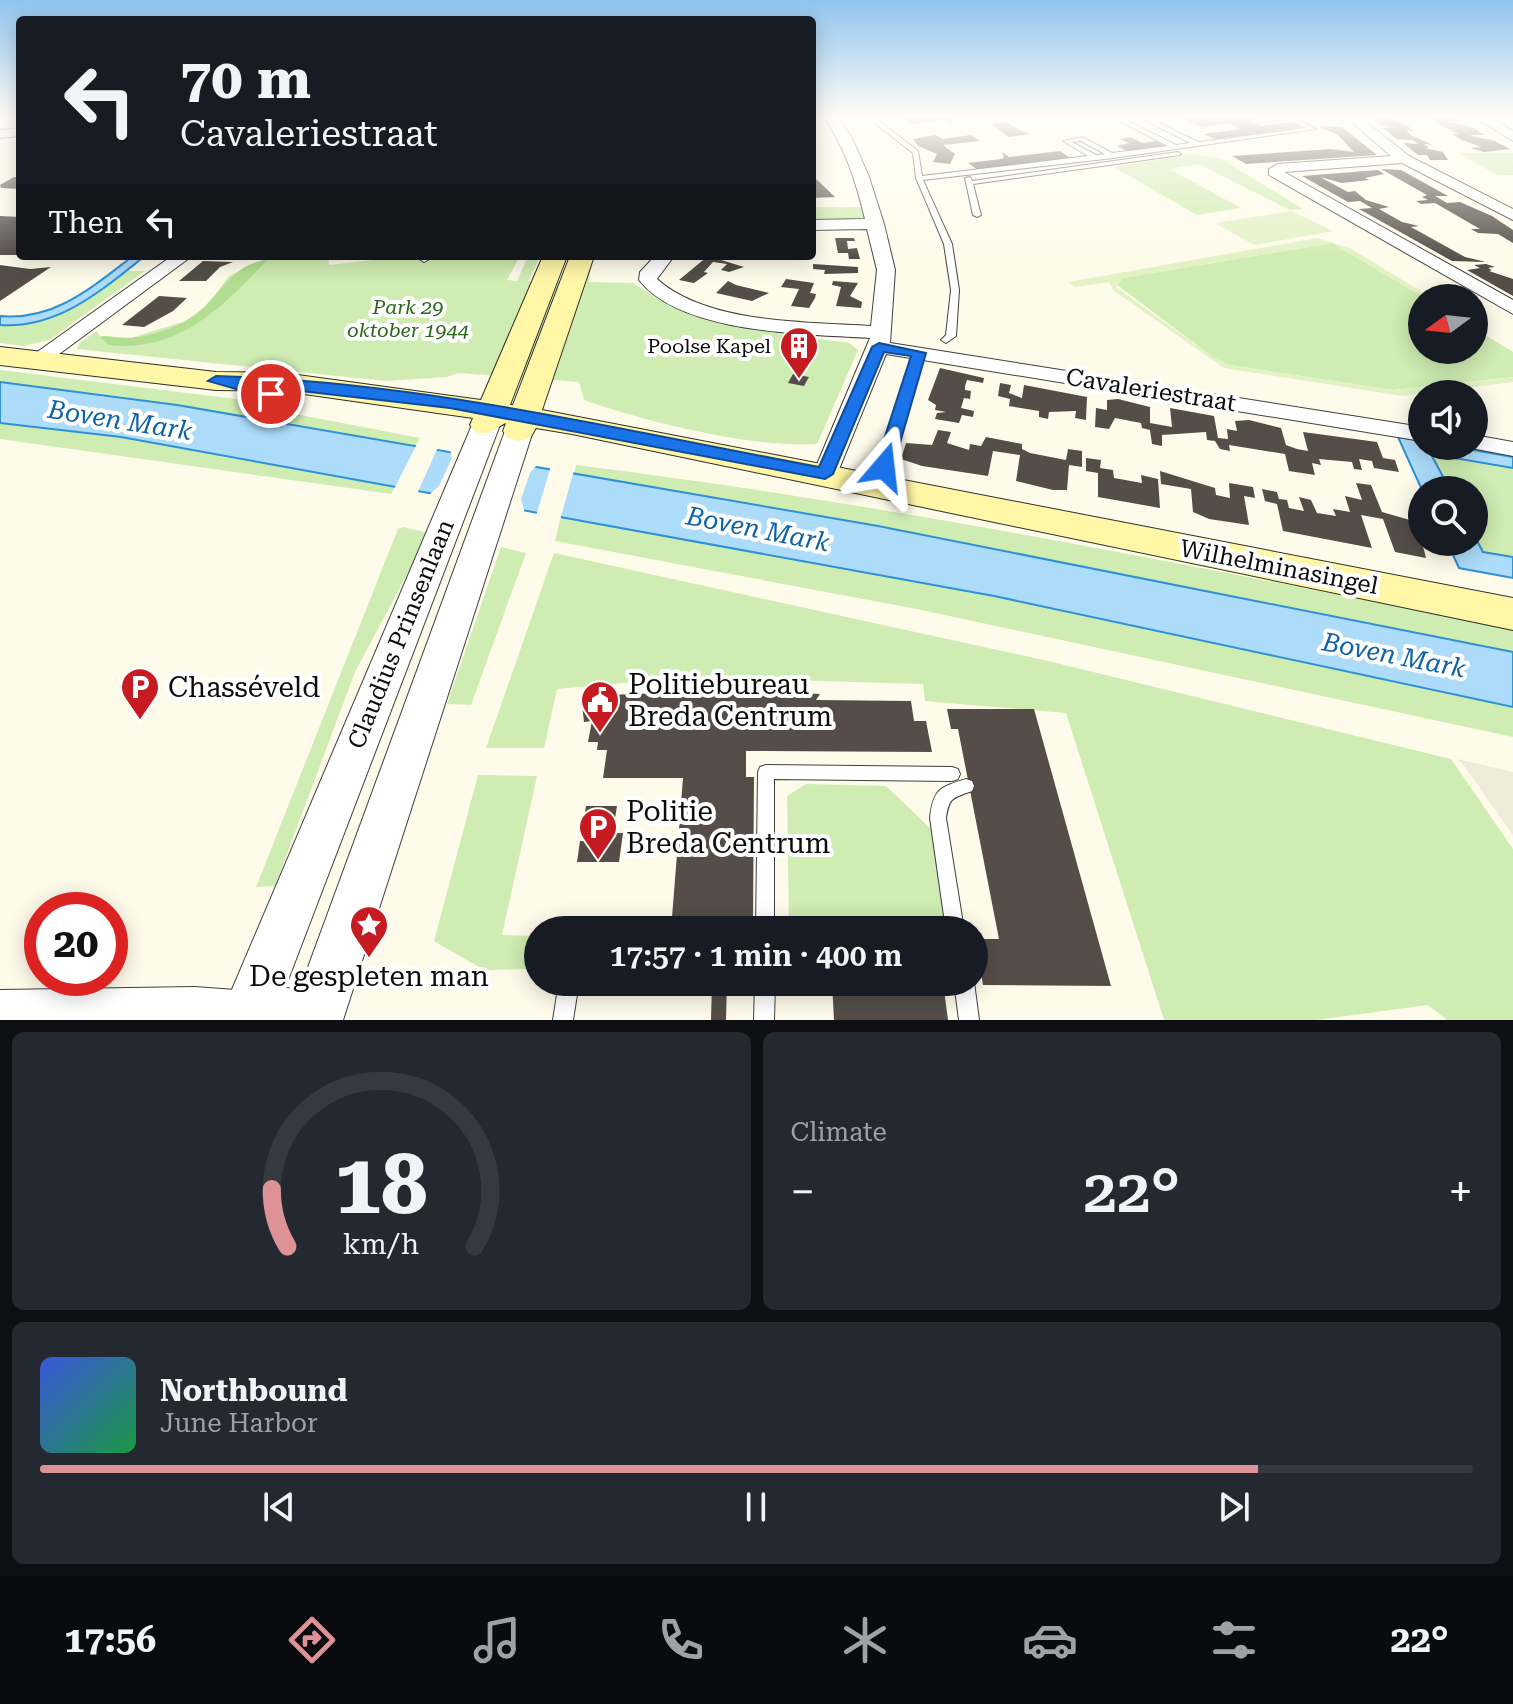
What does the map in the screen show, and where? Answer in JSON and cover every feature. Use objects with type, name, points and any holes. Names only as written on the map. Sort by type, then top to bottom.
[{"type":"main road","name":"Claudius Prinsenlaan","points":[[501,431],[554,260]]},
{"type":"main road","name":"Claudius Prinsenlaan","points":[[501,431],[580,260]]},
{"type":"main road","name":"Wilhelminasingel","points":[[0,356],[216,381],[271,394],[966,513],[1044,522]]},
{"type":"main road","name":"Wilhelminasingel","points":[[501,431],[825,474],[1044,522],[1513,614]]},
{"type":"street","points":[[825,474],[880,340],[886,270],[876,224],[852,165]]},
{"type":"street","points":[[1326,165],[1278,168],[1274,172],[1513,308]]},
{"type":"street","points":[[1415,165],[1513,215]]},
{"type":"street","points":[[1476,196],[1513,195]]},
{"type":"street","points":[[816,225],[876,224]]},
{"type":"street","points":[[40,359],[177,260]]},
{"type":"street","name":"Cavaleriestraat","points":[[661,260],[649,272],[648,280],[658,291],[680,302],[762,323],[880,340],[919,353],[1408,432]]},
{"type":"street","name":"Claudius Prinsenlaan","points":[[473,507],[322,1019],[247,1016],[473,507],[501,431]]},
{"type":"street","points":[[1488,445],[1513,449]]},
{"type":"street","points":[[0,1012],[195,1009],[247,1016]]},
{"type":"lane","points":[[917,165],[919,178],[948,244],[953,269],[951,336],[946,340]]},
{"type":"lane","points":[[968,179],[1046,165]]},
{"type":"lane","points":[[919,178],[1040,175],[1116,165]]},
{"type":"lane","points":[[1028,167],[1040,175]]},
{"type":"lane","points":[[968,179],[977,215]]},
{"type":"lane","points":[[884,467],[919,353]]},
{"type":"lane","points":[[765,916],[766,772],[959,780],[937,811],[953,916]]},
{"type":"lane","points":[[563,1020],[567,996]]},
{"type":"lane","points":[[764,1020],[765,996]]},
{"type":"lane","points":[[966,996],[969,1020]]},
{"type":"green space","points":[[1195,165],[1169,169],[1241,208],[1197,215],[1114,167]]},
{"type":"green space","points":[[1200,165],[1231,165],[1303,209],[1290,210]]},
{"type":"green space","points":[[1479,165],[1513,165],[1513,175],[1497,175]]},
{"type":"green space","points":[[816,207],[864,207],[868,222],[816,222]]},
{"type":"green space","points":[[1292,211],[1333,231],[1254,245],[1215,223]]},
{"type":"green space","points":[[1317,238],[1350,248],[1409,284],[1408,288],[1332,243],[1123,278],[1116,287],[1214,358],[1230,365],[1393,390],[1408,388],[1408,395],[1224,368],[1114,291],[1109,282],[1075,287],[1068,282]]},
{"type":"green space","points":[[1332,243],[1408,288],[1408,364],[1488,364],[1488,337],[1513,352],[1513,377],[1408,380],[1408,388],[1393,390],[1230,365],[1214,358],[1116,284],[1123,278]]},
{"type":"green space","name":"Park 29 oktober 1944","points":[[263,260],[328,260],[329,265],[373,260],[518,260],[507,280],[517,281],[526,260],[538,260],[529,281],[582,282],[592,260],[589,282],[633,283],[671,307],[739,328],[849,343],[858,350],[817,444],[791,444],[731,438],[637,417],[584,400],[579,382],[458,373],[447,377],[386,381],[77,349],[79,343],[97,331],[100,336],[131,338],[185,321],[208,305],[229,276]]},
{"type":"green space","points":[[267,260],[216,309],[178,334],[134,346],[109,345],[100,337],[139,337],[184,322],[196,315],[241,269]]},
{"type":"green space","points":[[127,271],[145,271],[49,340],[23,346],[0,343],[0,325],[18,325],[52,317],[83,301]]},
{"type":"green space","points":[[0,370],[268,403],[264,408],[420,438],[415,447],[124,397],[0,382]]},
{"type":"green space","points":[[1513,377],[1513,382],[1488,385],[1485,380]]},
{"type":"green space","points":[[0,423],[121,437],[396,486],[391,494],[0,439]]},
{"type":"green space","points":[[1433,460],[1466,460],[1513,468],[1513,557],[1488,553],[1488,476],[1442,476]]},
{"type":"green space","points":[[576,465],[928,518],[1396,606],[1513,630],[1513,652],[878,526],[574,475]]},
{"type":"green space","points":[[561,516],[994,596],[1513,707],[1513,737],[917,609],[555,541]]},
{"type":"green space","points":[[403,527],[429,533],[355,672],[275,886],[256,887],[398,529]]},
{"type":"green space","points":[[501,547],[526,553],[471,705],[447,704]]},
{"type":"green space","points":[[554,553],[1048,661],[1451,759],[1513,849],[1513,1020],[1447,1020],[1428,1005],[1316,1020],[1164,1020],[1066,713],[925,701],[923,684],[689,677],[557,689],[544,748],[486,748]]},
{"type":"green space","points":[[478,775],[537,776],[502,935],[524,936],[524,969],[484,970],[434,941]]},
{"type":"green space","points":[[806,784],[886,786],[931,829],[944,916],[789,916],[787,796]]},
{"type":"shaded area","points":[[1457,759],[1513,772],[1513,835],[1465,767]]},
{"type":"water","points":[[128,260],[140,260],[96,294],[60,314],[21,325],[0,325],[0,316],[20,316],[55,307],[72,300]]},
{"type":"water","name":"Boven Mark","points":[[0,382],[177,405],[878,526],[1513,652],[1513,707],[994,596],[121,437],[0,423]]},
{"type":"water","points":[[1398,437],[1408,439],[1408,459]]},
{"type":"water","points":[[1488,453],[1513,457],[1513,468],[1466,460],[1488,460]]},
{"type":"water","points":[[1408,460],[1434,460],[1443,476],[1416,476]]},
{"type":"water","points":[[1488,553],[1513,557],[1513,578],[1459,568],[1453,556],[1488,556]]},
{"type":"pier","points":[[417,444],[438,447],[417,494],[394,489]]},
{"type":"pier","points":[[450,449],[538,464],[530,473],[521,499],[525,514],[428,496],[439,486],[452,458]]},
{"type":"pier","points":[[551,466],[574,470],[560,520],[536,516]]},
{"type":"building","points":[[970,165],[1029,165],[979,171]]},
{"type":"building","points":[[1381,169],[1401,170],[1448,196],[1435,196],[1447,203],[1460,202],[1492,216],[1513,230],[1513,243],[1498,234],[1478,233],[1471,229],[1480,229],[1435,203],[1421,204],[1416,201],[1428,200],[1422,197],[1427,195]]},
{"type":"building","points":[[1378,170],[1384,174],[1365,178],[1369,180],[1342,183],[1320,177],[1348,192],[1355,191],[1366,200],[1389,207],[1379,209],[1402,222],[1419,226],[1411,227],[1465,257],[1486,262],[1452,261],[1359,209],[1372,208],[1360,201],[1348,202],[1302,176]]},
{"type":"building","points":[[16,177],[16,189],[1,188],[0,185]]},
{"type":"building","points":[[816,179],[835,197],[816,198]]},
{"type":"building","points":[[0,216],[16,217],[16,255],[0,255]]},
{"type":"building","points":[[835,238],[854,238],[855,241],[847,241],[848,249],[857,248],[860,259],[849,259],[848,253],[838,253]]},
{"type":"building","points":[[703,260],[721,260],[744,267],[729,272],[721,270],[727,264],[713,262],[704,272],[708,273],[694,283],[679,280]]},
{"type":"building","points":[[203,261],[233,262],[220,267],[206,281],[179,281]]},
{"type":"building","points":[[813,264],[858,267],[858,273],[824,274],[825,270],[813,269]]},
{"type":"building","points":[[0,265],[30,269],[51,267],[0,301]]},
{"type":"building","points":[[1474,265],[1495,267],[1488,268],[1492,270],[1489,271],[1513,279],[1513,296],[1467,270],[1480,268]]},
{"type":"building","points":[[786,279],[814,283],[810,293],[816,294],[809,308],[791,306],[799,289],[781,287]]},
{"type":"building","points":[[728,281],[769,293],[752,301],[716,293]]},
{"type":"building","points":[[833,281],[858,283],[850,296],[862,302],[861,308],[836,306],[841,287],[832,285]]},
{"type":"building","points":[[159,296],[187,298],[173,311],[144,327],[122,325]]},
{"type":"building","points":[[940,368],[984,378],[983,383],[967,380],[965,386],[965,390],[971,391],[970,399],[964,398],[961,408],[974,411],[973,417],[962,415],[959,423],[935,419],[937,413],[946,412],[935,410],[936,405],[928,400]]},
{"type":"building","name":"Poolse Kapel","points":[[793,374],[809,377],[804,386],[788,383]]},
{"type":"building","points":[[1000,383],[1011,385],[1009,393],[1022,398],[1024,385],[1087,397],[1086,420],[1075,418],[1076,411],[1049,412],[1048,419],[1039,417],[1039,411],[1009,406],[1010,399],[998,396]]},
{"type":"building","points":[[1118,399],[1150,407],[1150,423],[1172,427],[1170,408],[1214,416],[1218,438],[1228,439],[1227,429],[1237,431],[1235,421],[1249,420],[1281,428],[1286,445],[1308,451],[1303,432],[1377,442],[1383,458],[1395,460],[1399,472],[1374,468],[1372,461],[1359,459],[1362,470],[1354,469],[1352,462],[1319,459],[1321,465],[1312,463],[1315,475],[1289,471],[1285,454],[1229,445],[1230,451],[1220,449],[1215,441],[1207,440],[1206,432],[1162,435],[1162,446],[1152,444],[1150,430],[1142,428],[1141,423],[1115,418],[1109,429],[1095,427],[1096,408],[1107,410],[1107,400]]},
{"type":"building","points":[[938,430],[951,432],[947,443],[969,450],[970,444],[981,446],[986,437],[1022,444],[1022,449],[1030,453],[1066,460],[1068,449],[1082,451],[1082,467],[1069,465],[1067,490],[1053,490],[1016,481],[1020,455],[993,451],[988,476],[922,466],[901,459],[906,443],[932,445]]},
{"type":"building","points":[[1086,458],[1101,460],[1100,468],[1113,470],[1114,478],[1142,483],[1141,475],[1158,479],[1160,508],[1098,497],[1098,473],[1086,471]]},
{"type":"building","points":[[1160,471],[1215,488],[1216,495],[1230,498],[1229,483],[1253,487],[1255,498],[1244,496],[1249,525],[1209,519],[1193,512],[1191,489],[1161,484]]},
{"type":"building","points":[[1356,483],[1371,485],[1382,512],[1408,519],[1408,555],[1395,552],[1383,519],[1361,515],[1372,548],[1283,531],[1277,504],[1265,501],[1262,489],[1277,492],[1279,499],[1287,500],[1289,508],[1304,511],[1299,497],[1311,500],[1317,513],[1336,516],[1333,509],[1350,512],[1345,496],[1362,500]]},
{"type":"building","points":[[741,690],[820,694],[816,700],[911,701],[914,721],[926,721],[932,752],[746,751],[746,777],[754,777],[753,916],[672,916],[683,778],[603,778],[607,750],[597,750],[598,742],[588,742],[592,721],[584,722],[581,696]]},
{"type":"building","points":[[947,709],[1034,709],[1111,986],[988,985],[988,939],[999,939],[958,729],[951,729]]},
{"type":"building","points":[[586,806],[617,806],[613,831],[582,831]]},
{"type":"building","points":[[612,833],[623,833],[619,862],[577,862],[580,841],[611,842]]},
{"type":"building","points":[[712,996],[727,996],[726,1020],[711,1020]]},
{"type":"building","points":[[833,996],[945,996],[948,1020],[834,1020]]},
{"type":"place","name":"Poolse Kapel","points":[[799,380]]},
{"type":"place","name":"Chasséveld","points":[[140,721]]},
{"type":"place","name":"Politiebureau Breda Centrum","points":[[600,734]]},
{"type":"place","name":"Politie Breda Centrum","points":[[598,861]]},
{"type":"place","name":"De gespleten man","points":[[369,959]]},
{"type":"route","points":[[271,394],[216,381],[283,382],[450,403],[825,474],[879,347],[919,353],[884,467]]}]
